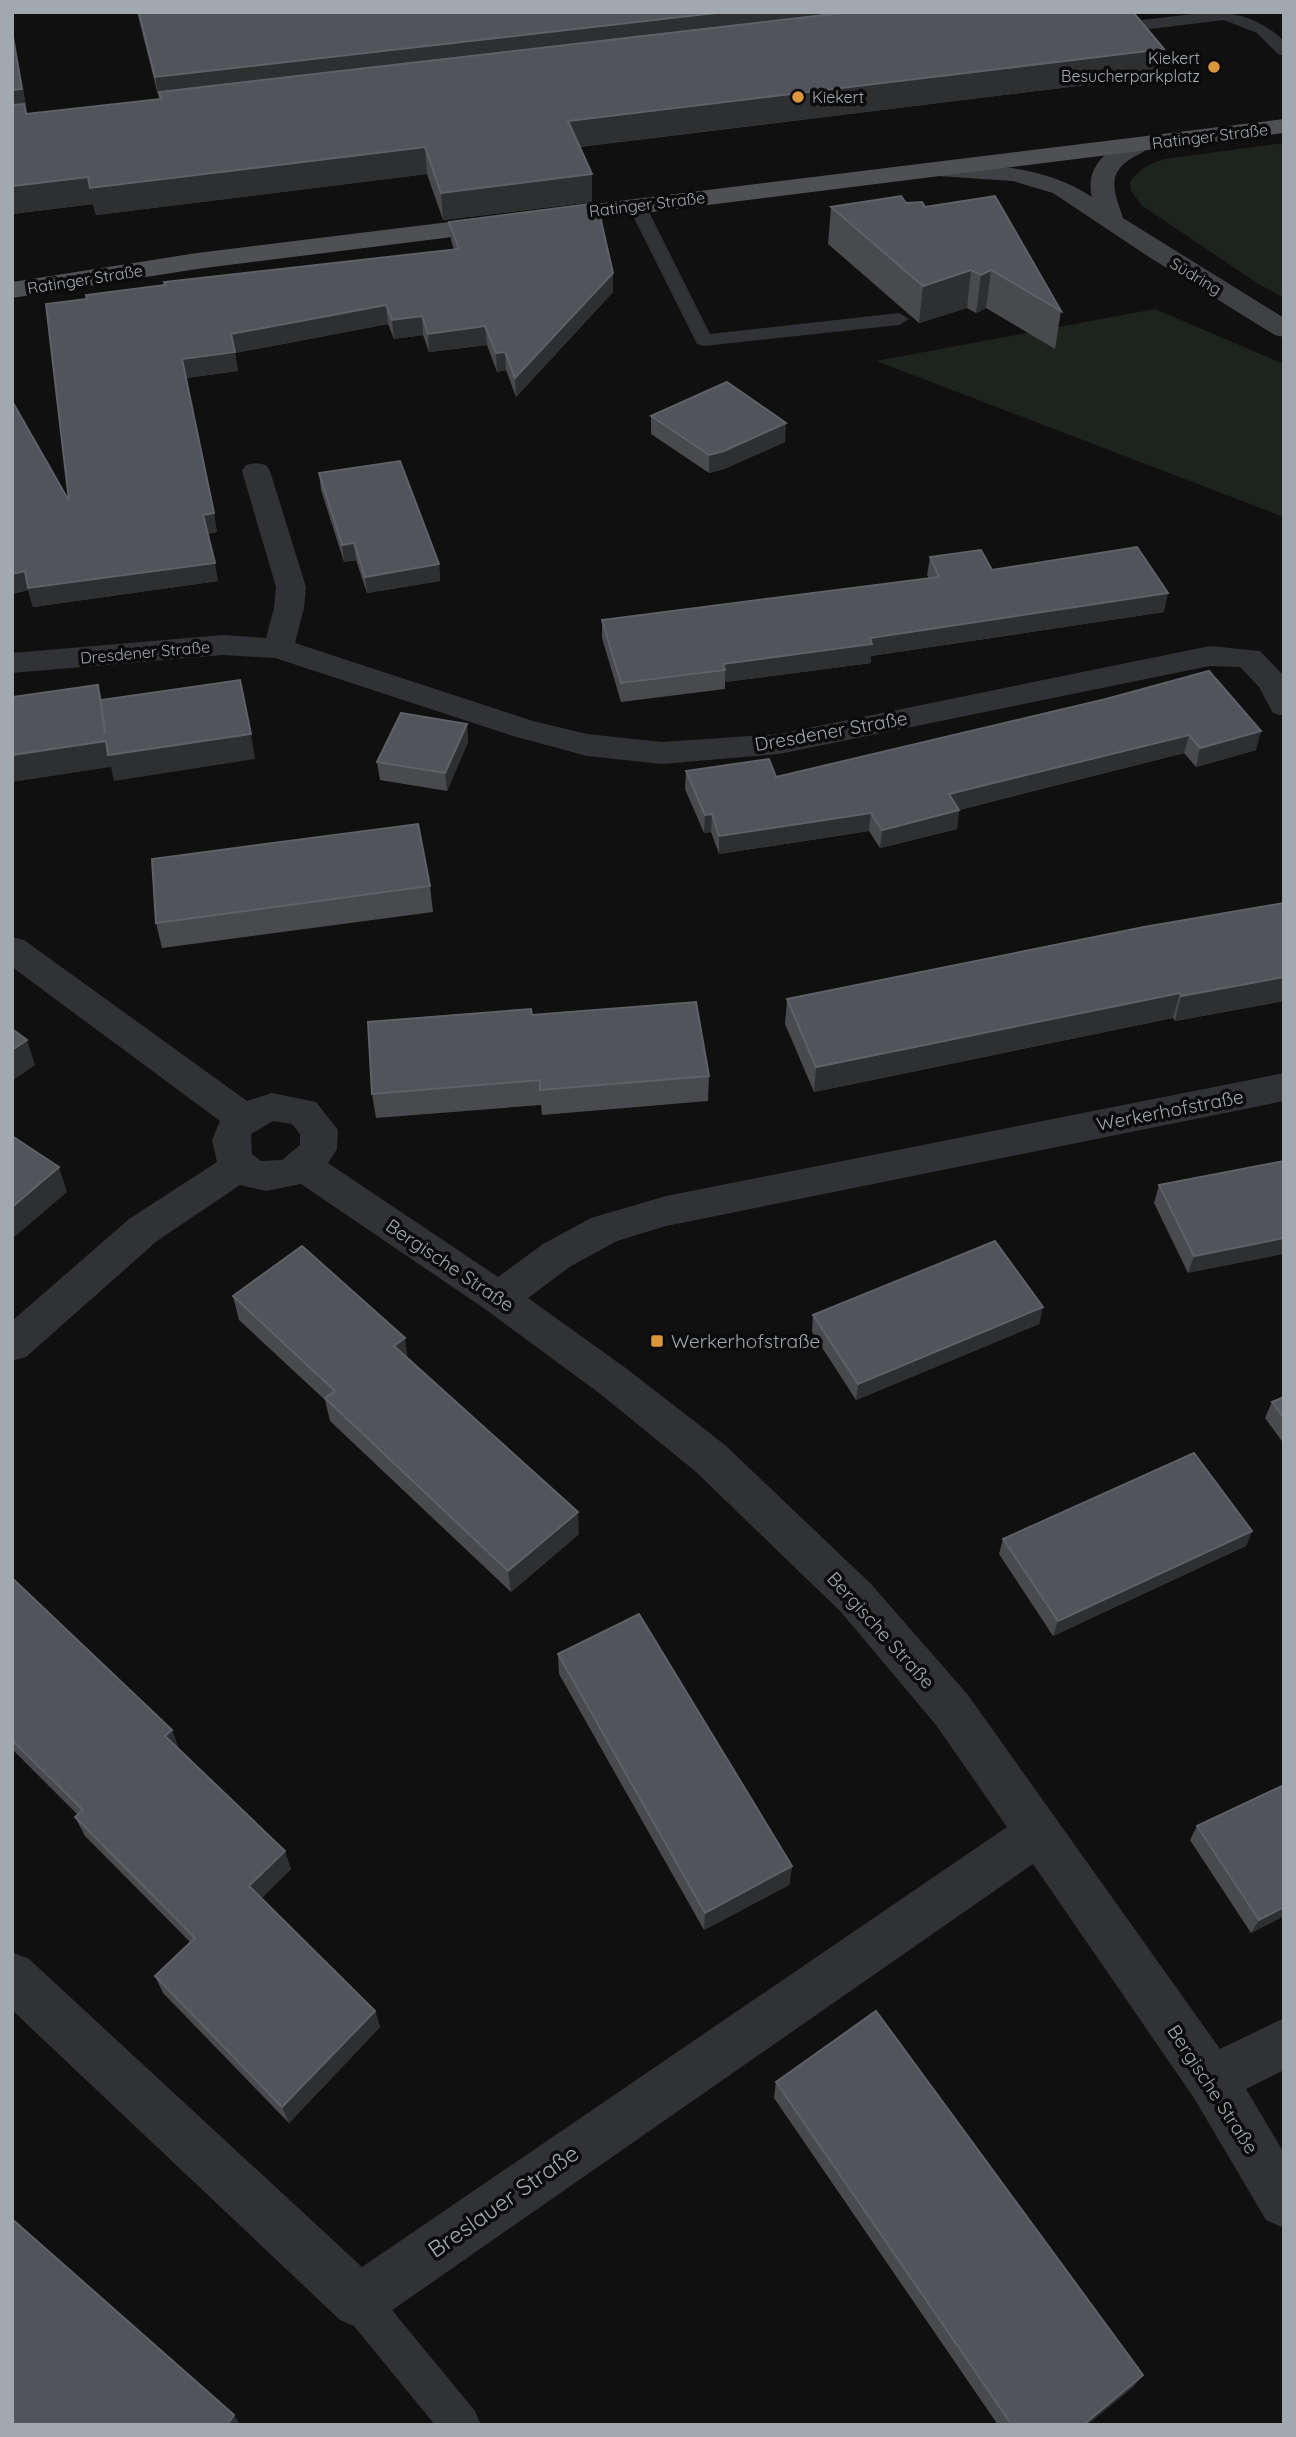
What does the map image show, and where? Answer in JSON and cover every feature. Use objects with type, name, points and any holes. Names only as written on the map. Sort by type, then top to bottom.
[{"type":"main road","name":"Ratinger Straße","points":[[12,290],[197,261],[1284,126]]},
{"type":"street","points":[[1111,218],[1100,188],[1100,177],[1109,161],[1138,145]]},
{"type":"street","name":"Südring","points":[[938,169],[1031,177],[1062,188],[1111,218],[1158,252],[1284,329]]},
{"type":"street","points":[[256,471],[291,587],[289,608],[278,648]]},
{"type":"street","name":"Dresdener Straße","points":[[12,663],[223,645],[278,648],[524,729],[586,745],[662,753],[779,744],[1210,656],[1250,658],[1272,682],[1284,706]]},
{"type":"street","points":[[12,949],[243,1118]]},
{"type":"street","name":"Werkerhofstraße","points":[[499,1298],[557,1255],[606,1229],[666,1211],[1284,1087]]},
{"type":"street","points":[[272,1107],[303,1112],[320,1130],[318,1149],[305,1167],[283,1177],[260,1177],[240,1166],[231,1151],[231,1133],[243,1118],[272,1107]]},
{"type":"street","points":[[12,1345],[143,1230],[240,1166]]},
{"type":"street","name":"Bergische Straße","points":[[305,1167],[499,1298],[613,1381],[710,1458],[856,1598],[952,1710],[1212,2080],[1284,2202]]},
{"type":"street","name":"Breslauer Straße","points":[[359,2301],[1038,1833]]},
{"type":"street","points":[[12,1976],[359,2301]]},
{"type":"street","points":[[1212,2080],[1284,2043]]},
{"type":"lane","points":[[1117,28],[1226,14],[1263,30],[1284,51]]},
{"type":"lane","points":[[1175,21],[1188,36]]},
{"type":"lane","points":[[637,206],[704,340],[900,319]]},
{"type":"lane","points":[[359,2301],[461,2425]]},
{"type":"shaded area","points":[[1284,143],[1284,298],[1257,283],[1141,205],[1131,191],[1130,182],[1137,174],[1164,159]]},
{"type":"shaded area","points":[[1155,309],[1284,364],[1284,517],[876,361]]},
{"type":"building","points":[[139,12],[724,12],[155,77]]},
{"type":"building","points":[[851,12],[1133,12],[1164,49],[568,121],[592,174],[441,193],[425,147],[90,188],[88,177],[12,186],[12,105],[24,104],[26,114],[161,99],[159,92]]},
{"type":"building","points":[[12,33],[22,89],[12,90]]},
{"type":"building","points":[[901,196],[906,203],[922,202],[925,207],[995,196],[1061,311],[991,270],[981,275],[971,270],[923,286],[831,207]]},
{"type":"building","points":[[597,203],[613,273],[515,378],[505,352],[496,353],[485,326],[428,334],[422,316],[392,320],[386,305],[231,334],[235,352],[182,359],[214,513],[203,515],[215,563],[28,588],[25,571],[12,574],[12,401],[69,501],[46,304],[87,299],[86,295],[165,285],[164,282],[459,249],[449,222]]},
{"type":"building","points":[[727,382],[786,423],[709,455],[651,416]]},
{"type":"building","points":[[400,461],[439,564],[365,577],[354,543],[342,545],[319,473]]},
{"type":"building","points":[[1137,547],[1168,593],[870,638],[872,644],[723,664],[725,670],[621,683],[602,620],[939,577],[930,557],[981,550],[992,570]]},
{"type":"building","points":[[1209,671],[1261,731],[1200,748],[1189,735],[949,794],[959,810],[882,830],[871,813],[719,836],[712,814],[705,815],[686,771],[769,759],[776,777],[1106,699]]},
{"type":"building","points":[[240,680],[251,734],[108,755],[106,741],[12,755],[12,697],[98,685],[105,734],[101,700]]},
{"type":"building","points":[[401,713],[467,724],[445,773],[377,762]]},
{"type":"building","points":[[418,824],[430,886],[156,923],[152,859]]},
{"type":"building","points":[[1284,903],[1284,977],[1181,996],[1180,993],[816,1067],[787,999],[1144,927]]},
{"type":"building","points":[[696,1002],[709,1076],[540,1090],[540,1080],[372,1094],[368,1022],[531,1009],[532,1015]]},
{"type":"building","points":[[12,1029],[27,1040],[12,1050]]},
{"type":"building","points":[[12,1136],[59,1167],[12,1207]]},
{"type":"building","points":[[1284,1161],[1284,1238],[1194,1256],[1159,1185]]},
{"type":"building","points":[[995,1241],[1043,1307],[858,1384],[813,1315]]},
{"type":"building","points":[[302,1246],[405,1338],[394,1346],[578,1512],[508,1571],[325,1398],[335,1391],[233,1296]]},
{"type":"building","points":[[1284,1397],[1284,1418],[1272,1402]]},
{"type":"building","points":[[1194,1453],[1252,1531],[1058,1621],[1003,1539]]},
{"type":"building","points":[[12,1578],[172,1730],[165,1736],[285,1851],[249,1886],[375,2011],[282,2107],[155,1976],[195,1938],[75,1817],[83,1810],[12,1740]]},
{"type":"building","points":[[639,1614],[792,1866],[705,1913],[558,1654]]},
{"type":"building","points":[[1284,1785],[1284,1907],[1259,1920],[1197,1826]]},
{"type":"building","points":[[876,2011],[1143,2375],[1083,2425],[1012,2425],[776,2082]]},
{"type":"building","points":[[12,2219],[234,2415],[227,2425],[12,2425]]},
{"type":"place","name":"Kiekert Besucherparkplatz","points":[[1214,67]]},
{"type":"place","name":"Kiekert","points":[[798,97]]},
{"type":"place","name":"Werkerhofstraße","points":[[657,1341]]}]
